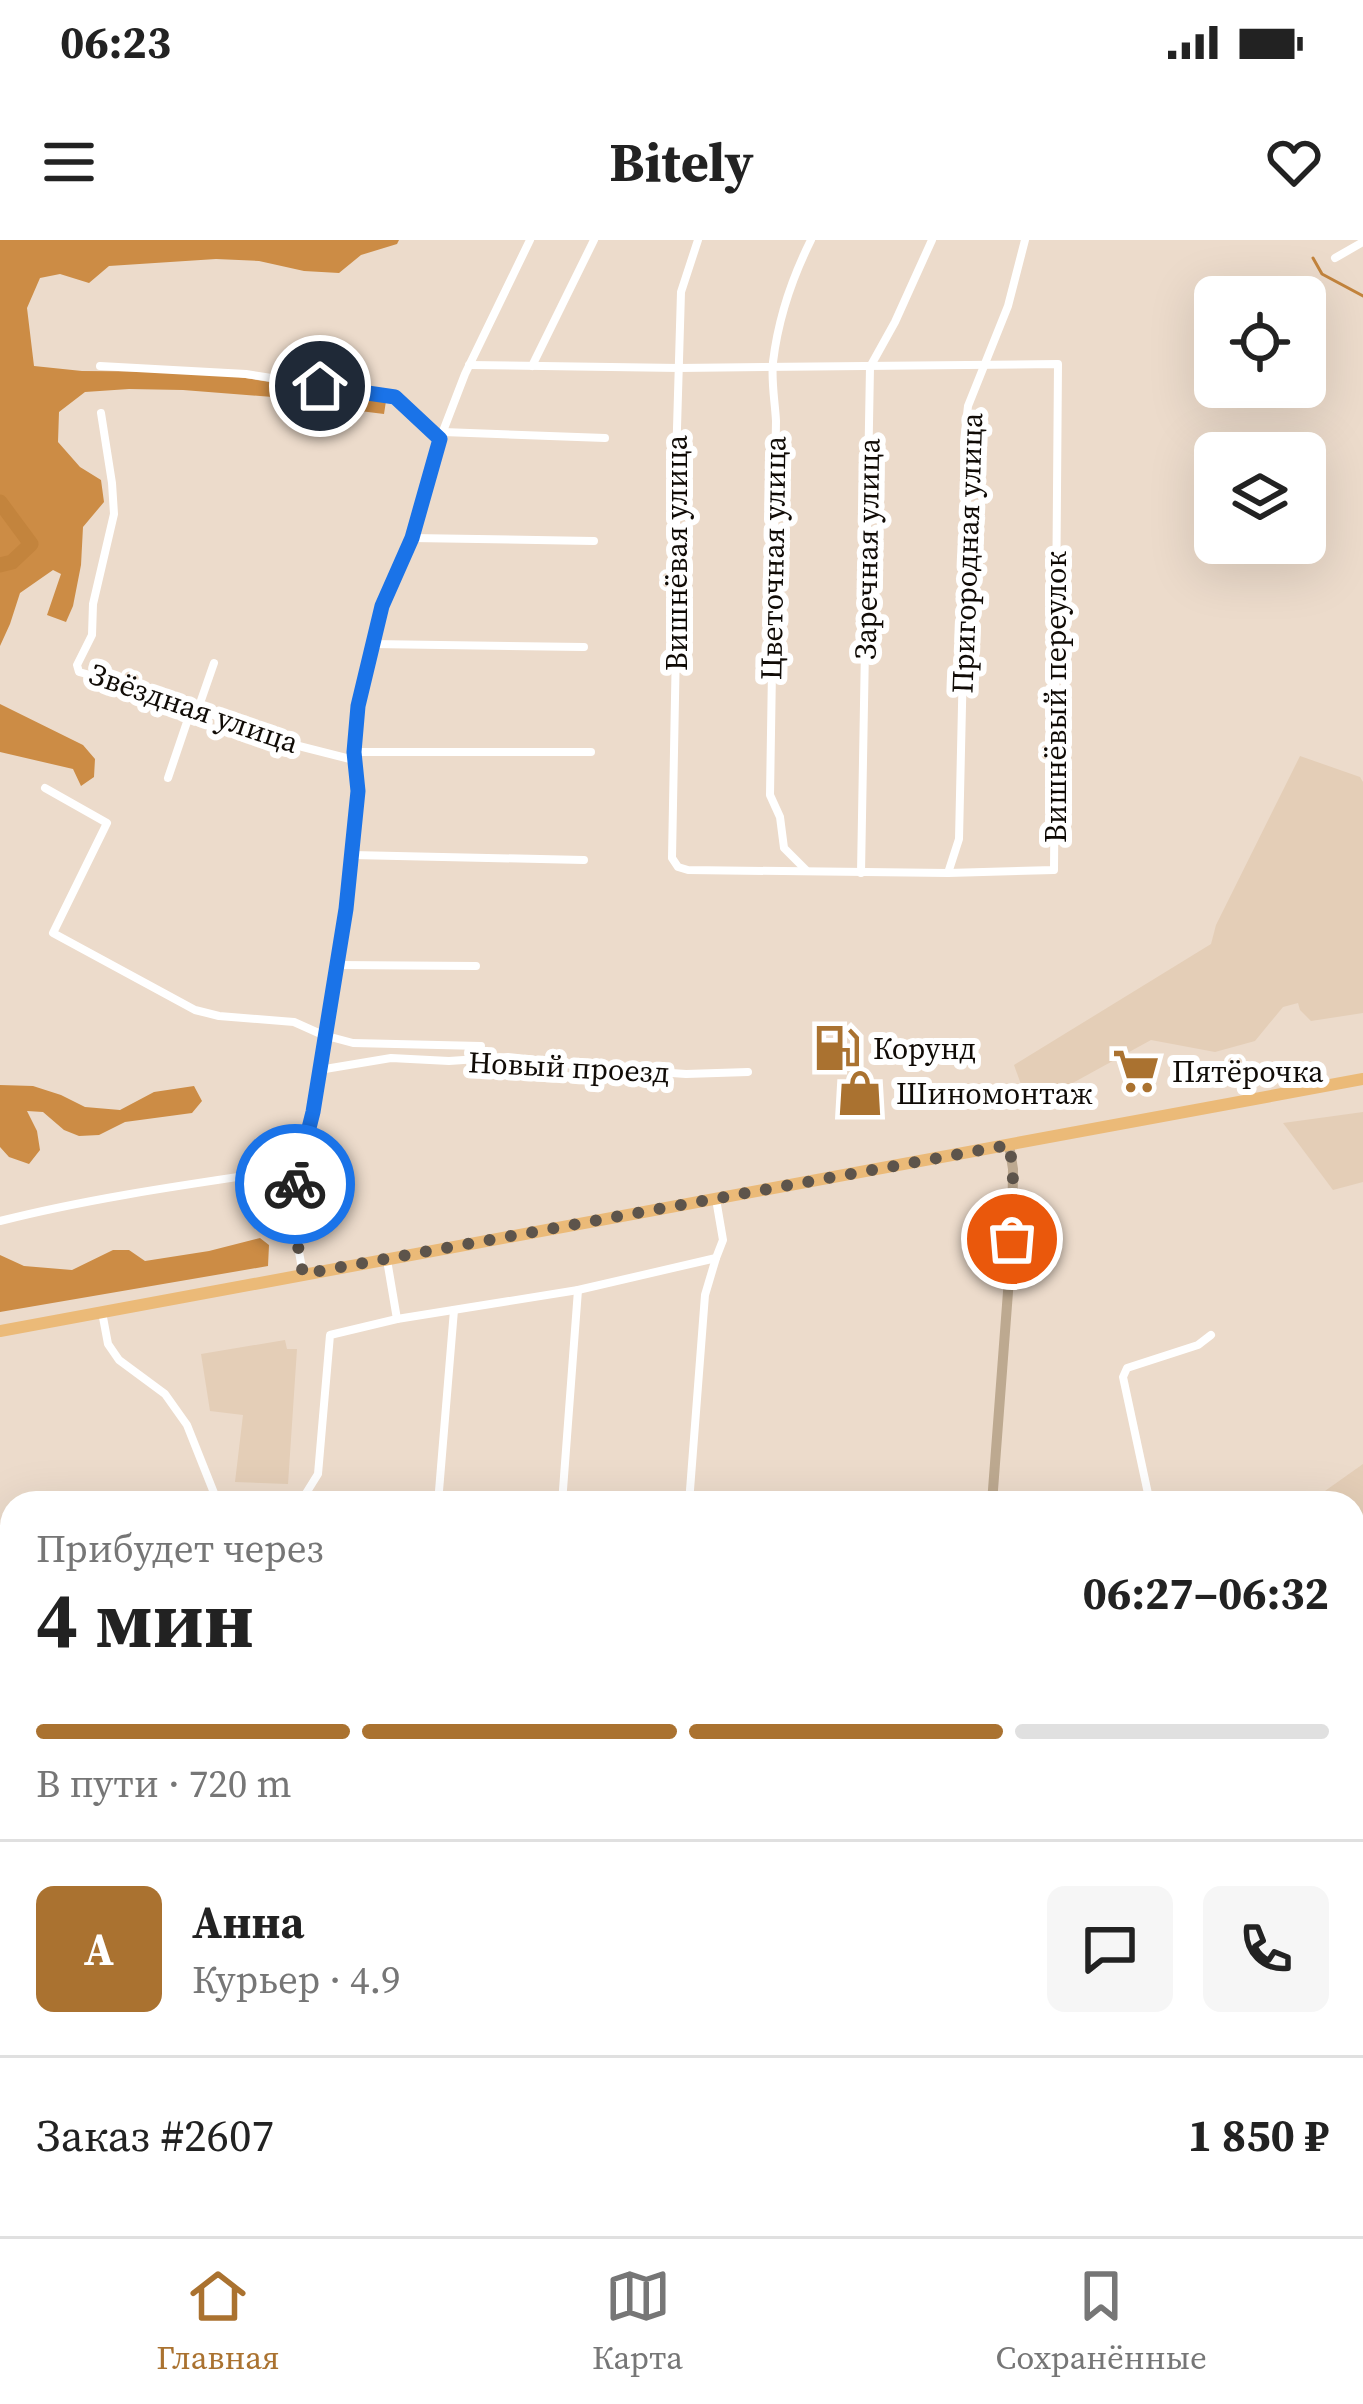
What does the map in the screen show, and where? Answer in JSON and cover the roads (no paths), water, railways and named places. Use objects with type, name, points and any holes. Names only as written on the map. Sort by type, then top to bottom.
[{"type":"main road","points":[[0,1331],[1363,1079]]},
{"type":"street","points":[[303,1274],[292,1213],[295,1179],[313,1112],[337,965],[358,791],[354,756],[358,706],[371,644],[469,365],[530,240]]},
{"type":"street","points":[[532,366],[594,240]]},
{"type":"street","name":"Вишнёвая улица","points":[[678,868],[672,859],[681,292],[698,240]]},
{"type":"street","name":"Цветочная улица","points":[[807,871],[784,848],[780,817],[770,795],[776,422],[772,366],[784,310],[811,240]]},
{"type":"street","name":"Заречная улица","points":[[861,873],[870,367],[932,240]]},
{"type":"street","name":"Пригородная улица","points":[[949,873],[959,838],[968,406],[1008,306],[1025,240]]},
{"type":"street","points":[[1335,258],[1363,242]]},
{"type":"street","name":"Вишнёвый переулок","points":[[678,868],[861,873],[1054,870],[1058,364],[983,365]]},
{"type":"street","points":[[469,365],[983,365]]},
{"type":"street","points":[[100,366],[246,374],[395,397],[442,436],[605,438]]},
{"type":"street","name":"Звёздная улица","points":[[101,413],[114,514],[93,604],[92,635],[76,665],[79,672],[153,692],[287,743],[354,756],[591,752]]},
{"type":"street","points":[[412,538],[594,541]]},
{"type":"street","points":[[371,644],[584,647]]},
{"type":"street","points":[[167,778],[214,663]]},
{"type":"street","points":[[45,788],[107,823],[53,933],[201,1013],[289,1021],[353,1043],[482,1046]]},
{"type":"street","points":[[352,855],[584,860]]},
{"type":"street","points":[[337,965],[476,966]]},
{"type":"street","name":"Новый проезд","points":[[319,1070],[391,1058],[508,1057],[686,1074],[748,1072]]},
{"type":"street","points":[[993,1491],[1012,1239],[1009,1145]]},
{"type":"street","points":[[0,1222],[43,1209],[278,1171],[295,1179]]},
{"type":"street","points":[[690,1491],[705,1295],[723,1240],[716,1197]]},
{"type":"street","points":[[308,1491],[318,1474],[330,1335],[398,1319],[578,1290],[716,1258]]},
{"type":"street","points":[[387,1259],[398,1319]]},
{"type":"street","points":[[563,1491],[578,1290]]},
{"type":"street","points":[[439,1491],[454,1310]]},
{"type":"street","points":[[102,1312],[109,1344],[119,1360],[165,1394],[187,1424],[213,1491]]},
{"type":"street","points":[[1147,1491],[1123,1377],[1127,1368],[1198,1345],[1211,1335]]},
{"type":"waterway","points":[[1313,258],[1322,274],[1363,296]]},
{"type":"waterway","points":[[0,502],[31,544],[12,562],[0,565]]},
{"type":"place","name":"Корунд","points":[[837,1048]]},
{"type":"place","name":"Пятёрочка","points":[[1136,1071]]},
{"type":"place","name":"Шиномонтаж","points":[[860,1093]]}]
